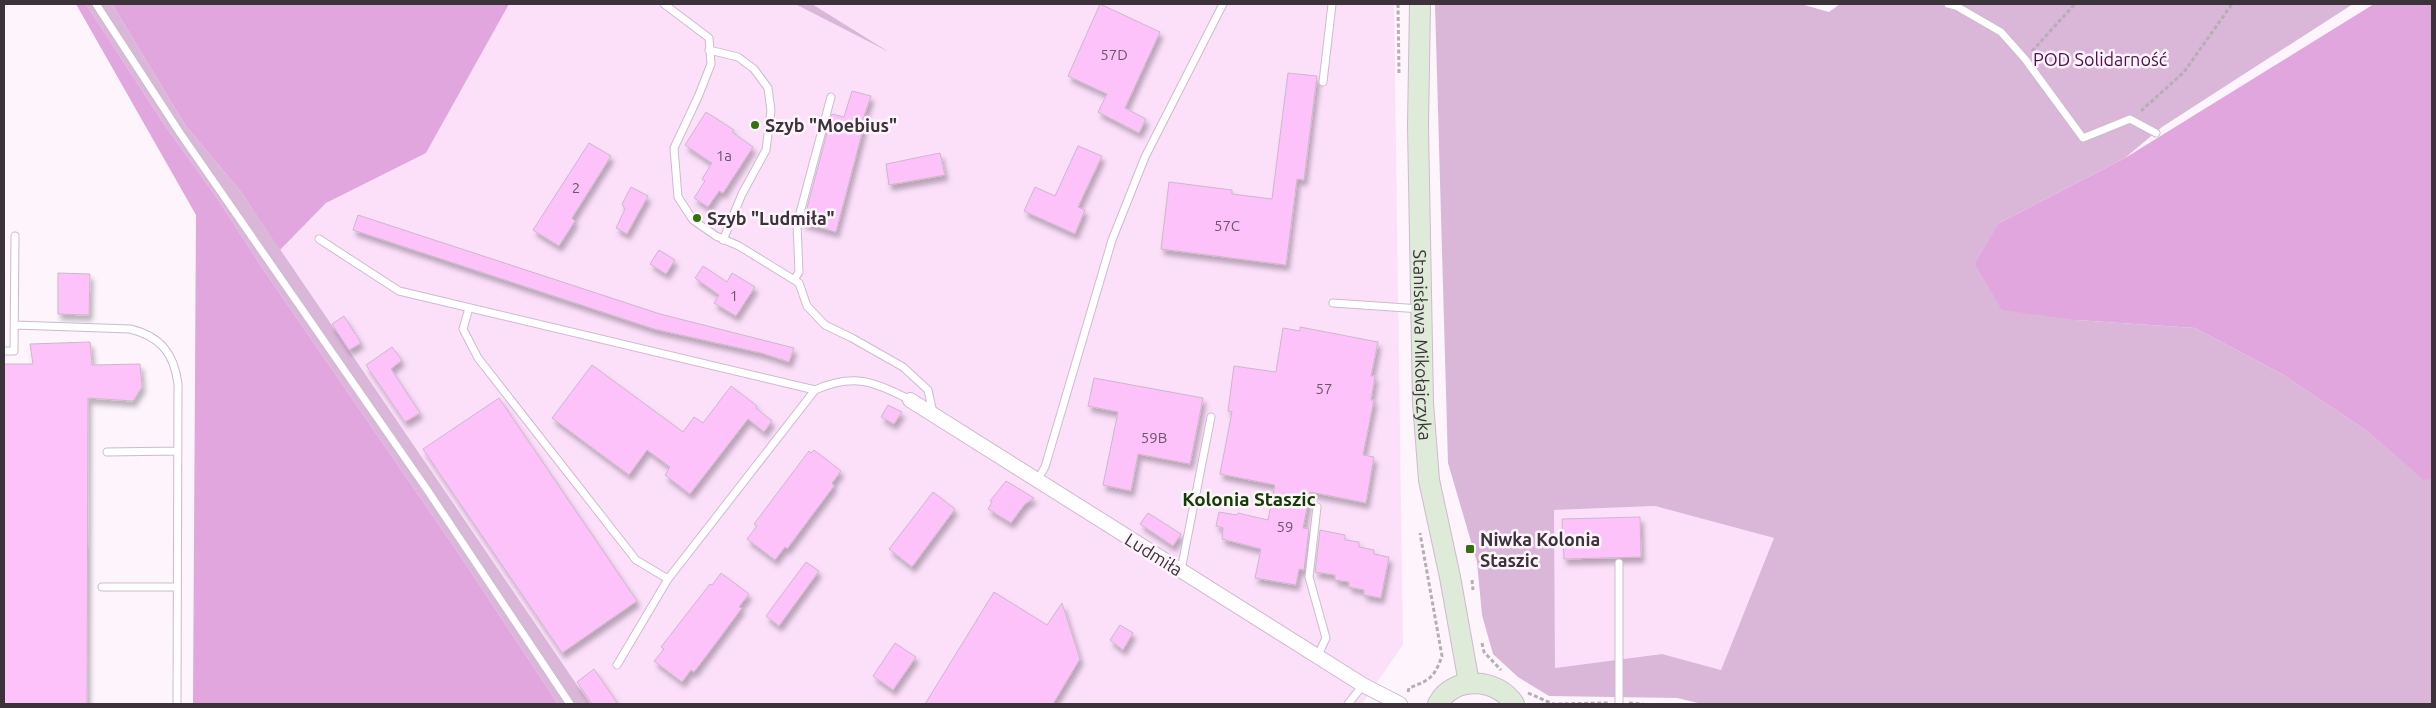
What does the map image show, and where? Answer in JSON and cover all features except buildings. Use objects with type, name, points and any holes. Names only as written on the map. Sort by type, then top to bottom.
[{"type":"street","name":"Stanisława Mikołajczyka","points":[[1420,4],[1418,126],[1423,403],[1430,480],[1469,683]]},
{"type":"street","name":"Ludmiła","points":[[910,400],[1363,685],[1400,704]]},
{"type":"street","points":[[1438,704],[1453,689],[1469,683],[1484,684],[1520,698]]},
{"type":"lane","points":[[96,4],[180,133],[434,499],[570,704]]},
{"type":"lane","points":[[664,4],[709,38],[711,64],[674,148],[678,197],[692,220],[723,240],[739,246],[800,283],[807,306],[825,325],[903,367],[928,390],[934,416]]},
{"type":"lane","points":[[1037,480],[1045,466],[1112,240],[1145,158],[1223,4]]},
{"type":"lane","points":[[1323,82],[1332,4]]},
{"type":"lane","points":[[1948,4],[1956,6],[2001,32],[2025,59],[2083,138],[2130,119],[2156,133]]},
{"type":"lane","points":[[710,50],[738,57],[754,69],[768,88],[771,111],[766,150],[742,194],[723,240]]},
{"type":"lane","points":[[794,280],[799,272],[797,224],[831,96]]},
{"type":"lane","points":[[4,351],[14,351],[15,236]]},
{"type":"lane","points":[[319,239],[399,291],[814,390]]},
{"type":"lane","points":[[1333,303],[1421,309]]},
{"type":"lane","points":[[469,308],[463,328],[478,358],[636,560],[668,579]]},
{"type":"lane","points":[[15,325],[130,329],[146,332],[158,340],[169,354],[176,368],[178,452],[177,704]]},
{"type":"lane","points":[[617,665],[668,579],[814,390],[834,381],[862,380],[910,400]]},
{"type":"lane","points":[[1181,571],[1211,417]]},
{"type":"lane","points":[[107,452],[178,452]]},
{"type":"lane","points":[[1318,507],[1309,577],[1326,638],[1318,655]]},
{"type":"lane","points":[[1619,563],[1619,704]]},
{"type":"lane","points":[[102,587],[177,587]]},
{"type":"lane","points":[[1348,704],[1363,685]]},
{"type":"path","points":[[2025,59],[2075,4]]},
{"type":"path","points":[[2130,119],[2184,72],[2232,4]]},
{"type":"path","points":[[1472,580],[1474,597]]},
{"type":"path","points":[[1482,642],[1484,652],[1506,676]]},
{"type":"path","points":[[1520,698],[1553,704],[1643,704]]},
{"type":"shaded area","points":[[76,4],[86,4],[164,124],[217,198],[263,269],[459,554],[558,704],[193,704],[196,215]]},
{"type":"shaded area","points":[[112,4],[509,4],[426,153],[326,203],[280,250],[241,192],[185,125]]},
{"type":"shaded area","points":[[509,4],[795,4],[881,48],[812,4],[1394,4],[1403,645],[1362,704],[590,704],[280,250],[326,203],[426,153]]},
{"type":"shaded area","points":[[2374,4],[2432,4],[2432,479],[2424,480],[2367,431],[2282,374],[2195,328],[2076,320],[2002,310],[1975,264],[1999,223],[2125,158]]},
{"type":"shaded area","points":[[1655,506],[1774,538],[1721,670],[1662,654],[1555,668],[1553,510]]},
{"type":"green space","points":[[86,4],[112,4],[185,125],[241,192],[590,704],[558,704],[459,554],[263,269],[217,198],[164,124]]},
{"type":"green space","points":[[795,4],[812,4],[889,52]]},
{"type":"green space","name":"POD Solidarność","points":[[1435,4],[1801,4],[1829,12],[1840,4],[2353,4],[2162,127],[2125,158],[1999,223],[2076,320],[2195,328],[2282,374],[2367,431],[2424,479],[2432,479],[2432,704],[1702,704],[1677,698],[1549,696],[1518,677],[1493,654],[1482,615],[1477,562],[1448,463]],"holes":[[[1655,506],[1774,538],[1721,670],[1662,654],[1555,668],[1554,510]]]},
{"type":"place","name":"Szyb \"Moebius\"","points":[[755,125]]},
{"type":"place","name":"Szyb \"Ludmiła\"","points":[[697,218]]},
{"type":"place","name":"Niwka Kolonia Staszic","points":[[1470,549]]},
{"type":"district","name":"Kolonia Staszic","points":[[1249,499]]}]
